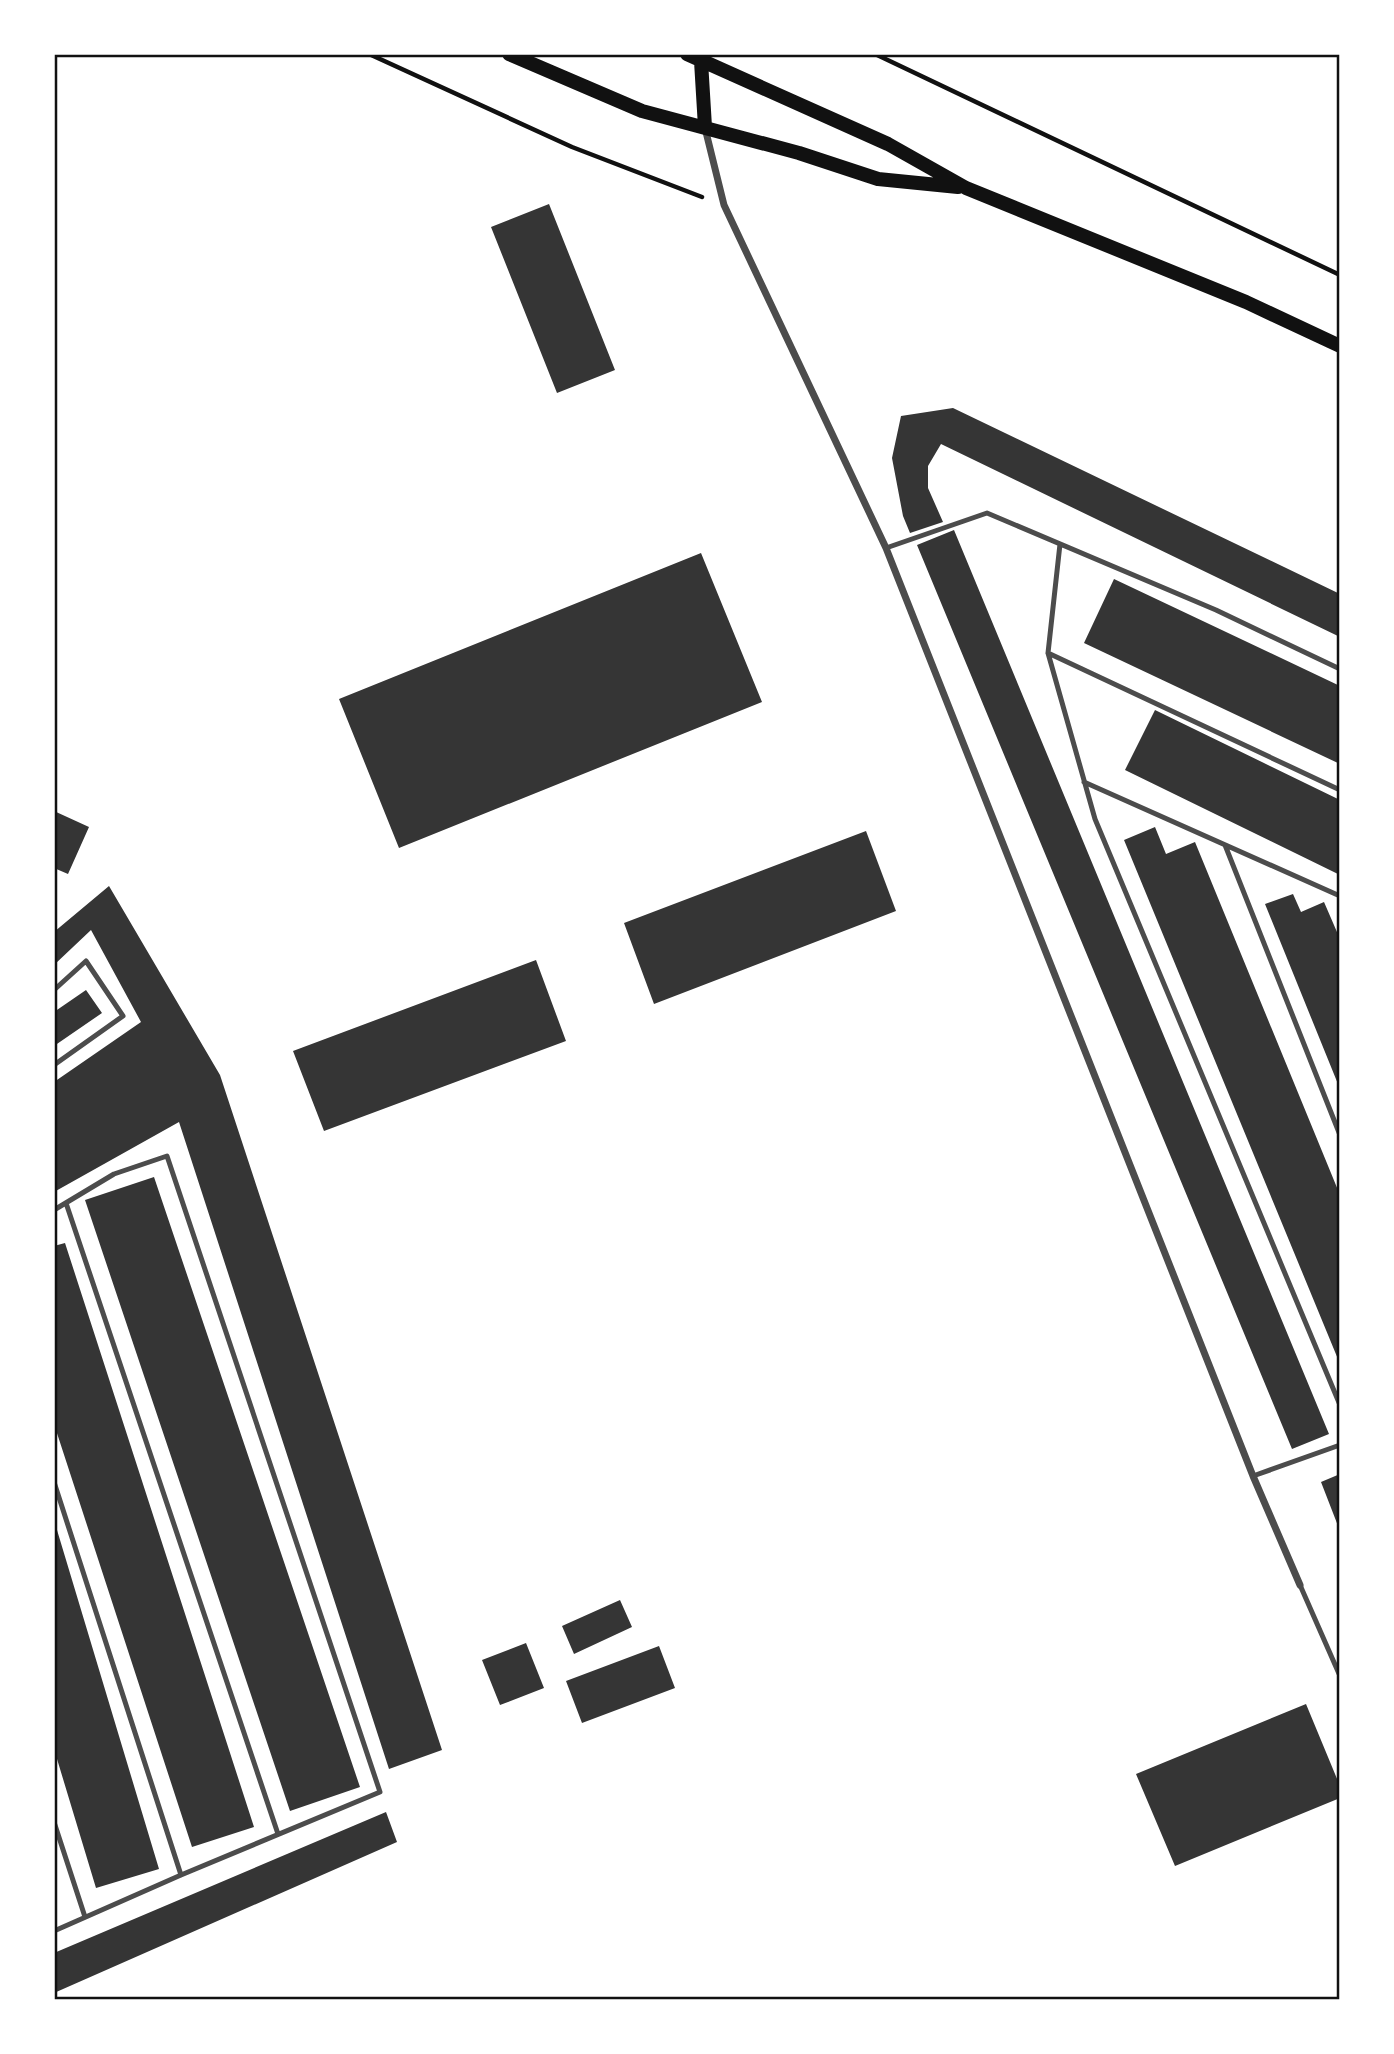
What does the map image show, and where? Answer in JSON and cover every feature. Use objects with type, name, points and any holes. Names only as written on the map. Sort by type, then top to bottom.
[{"type":"main road","points":[[509,54],[642,111],[799,153],[878,179],[966,188]]},
{"type":"main road","points":[[687,54],[888,144],[966,188],[1246,302],[1340,346]]},
{"type":"main road","points":[[701,61],[705,127]]},
{"type":"street","points":[[705,127],[724,205],[886,548],[1253,1476],[1300,1585]]},
{"type":"lane","points":[[886,548],[987,513],[1216,610],[1340,669]]},
{"type":"lane","points":[[1059,544],[1048,653],[1095,819],[1340,1405]]},
{"type":"lane","points":[[1048,653],[1340,790]]},
{"type":"lane","points":[[1084,782],[1340,896]]},
{"type":"lane","points":[[1225,845],[1340,1135]]},
{"type":"lane","points":[[54,990],[86,961],[123,1016],[54,1065]]},
{"type":"lane","points":[[54,1210],[114,1174],[167,1156],[380,1792],[54,1931]]},
{"type":"lane","points":[[66,1203],[278,1834]]},
{"type":"lane","points":[[1253,1476],[1340,1445]]},
{"type":"lane","points":[[54,1482],[181,1875]]},
{"type":"lane","points":[[1300,1585],[1340,1676]]},
{"type":"lane","points":[[54,1822],[85,1917]]},
{"type":"path","points":[[369,54],[572,147],[724,205]]},
{"type":"path","points":[[875,54],[1340,275]]},
{"type":"building","points":[[549,204],[615,370],[557,393],[491,227]]},
{"type":"building","points":[[953,408],[1340,594],[1340,637],[941,444],[928,466],[928,488],[943,522],[910,533],[903,516],[892,458],[901,416]]},
{"type":"building","points":[[954,530],[1329,1434],[1292,1449],[917,545]]},
{"type":"building","points":[[701,553],[762,702],[399,848],[339,699]]},
{"type":"building","points":[[1114,579],[1340,686],[1340,764],[1084,643]]},
{"type":"building","points":[[1155,710],[1340,800],[1340,875],[1125,770]]},
{"type":"building","points":[[54,811],[89,827],[68,874],[54,868]]},
{"type":"building","points":[[1155,827],[1166,854],[1195,842],[1340,1195],[1340,1364],[1124,840]]},
{"type":"building","points":[[866,831],[896,911],[654,1004],[624,923]]},
{"type":"building","points":[[109,886],[220,1075],[442,1750],[389,1769],[179,1122],[54,1192],[54,1082],[141,1022],[91,930],[54,965],[54,932]]},
{"type":"building","points":[[1293,894],[1301,912],[1324,902],[1340,939],[1340,1089],[1265,904]]},
{"type":"building","points":[[536,960],[566,1041],[324,1131],[293,1051]]},
{"type":"building","points":[[86,990],[102,1013],[54,1046],[54,1012]]},
{"type":"building","points":[[154,1177],[360,1787],[290,1811],[85,1200]]},
{"type":"building","points":[[65,1243],[254,1827],[192,1847],[54,1424],[54,1246]]},
{"type":"building","points":[[1340,1474],[1340,1531],[1321,1482]]},
{"type":"building","points":[[54,1520],[159,1869],[96,1888],[54,1749]]},
{"type":"building","points":[[620,1600],[632,1627],[574,1654],[562,1626]]},
{"type":"building","points":[[526,1643],[544,1688],[500,1705],[482,1660]]},
{"type":"building","points":[[659,1646],[675,1688],[582,1723],[566,1681]]},
{"type":"building","points":[[1306,1704],[1340,1786],[1340,1798],[1175,1866],[1136,1774]]},
{"type":"building","points":[[386,1812],[397,1842],[54,1993],[54,1953]]}]
